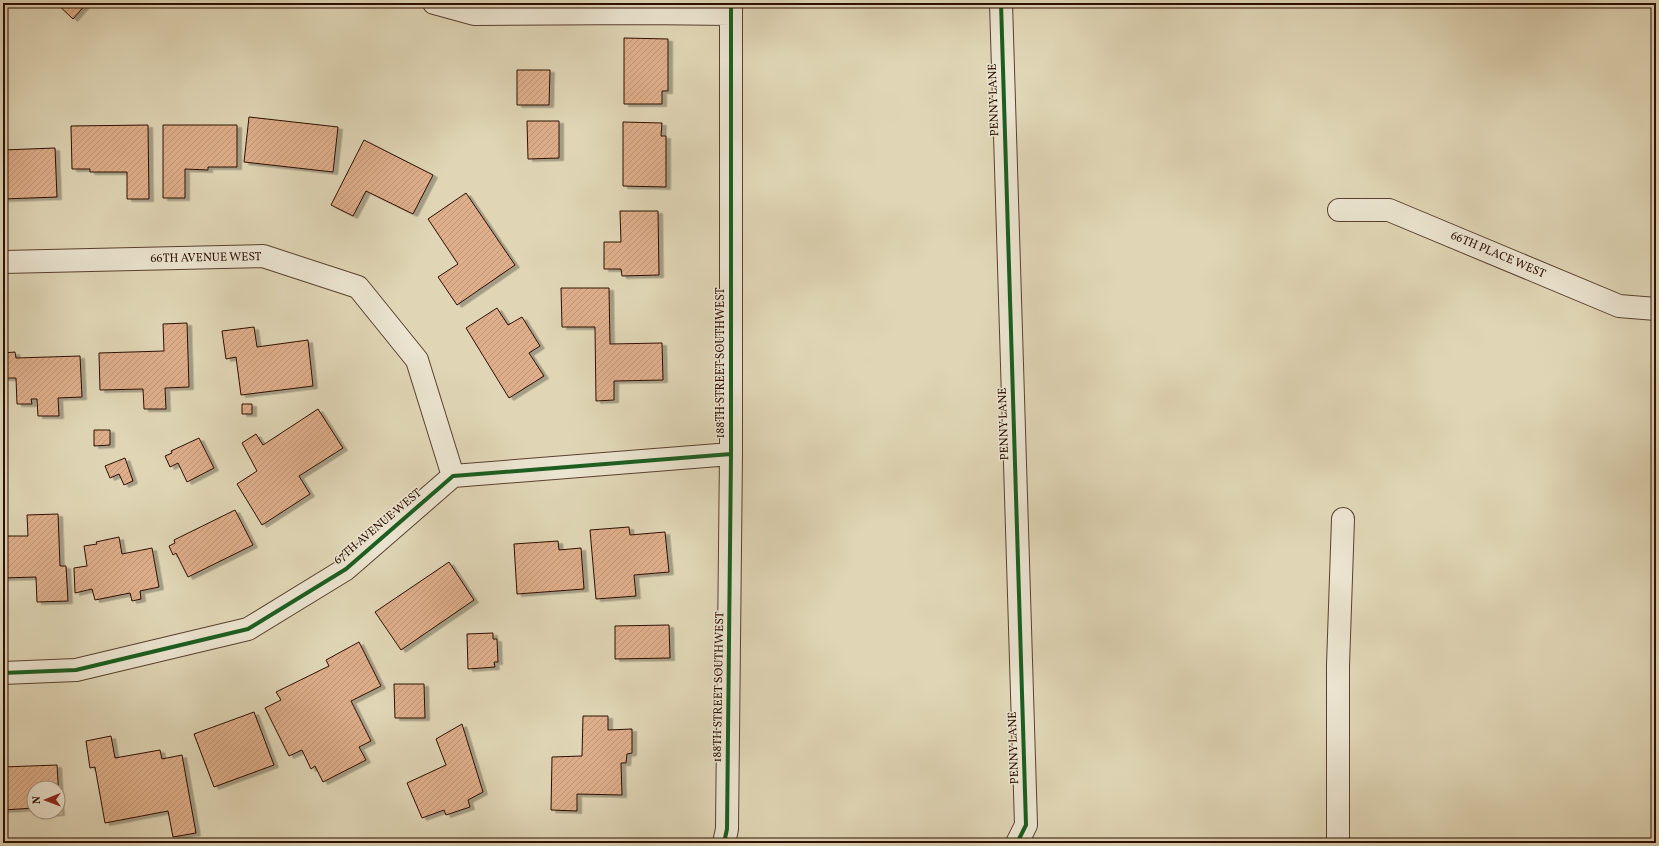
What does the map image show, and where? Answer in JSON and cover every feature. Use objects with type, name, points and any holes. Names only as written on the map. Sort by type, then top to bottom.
[{"type":"street","points":[[434,3],[474,14],[645,8],[731,8]]},
{"type":"street","name":"PENNY LANE","points":[[1001,3],[1026,825],[1017,843]]},
{"type":"street","name":"188TH STREET SOUTHWEST","points":[[724,843],[727,829],[731,454],[731,8]]},
{"type":"street","name":"66TH PLACE WEST","points":[[1339,210],[1389,210],[1619,306],[1656,309]]},
{"type":"street","name":"66TH AVENUE WEST","points":[[3,262],[263,256],[358,287],[417,360],[453,476]]},
{"type":"street","points":[[453,476],[731,454]]},
{"type":"street","name":"67TH AVENUE WEST","points":[[3,672],[76,670],[248,629],[346,569],[453,476]]},
{"type":"street","points":[[1338,843],[1338,665],[1343,519]]},
{"type":"building","points":[[56,3],[87,3],[73,19]]},
{"type":"building","points":[[624,38],[668,39],[668,91],[662,91],[662,104],[624,104]]},
{"type":"building","points":[[517,70],[550,70],[549,105],[517,105]]},
{"type":"building","points":[[249,117],[338,127],[333,172],[244,162]]},
{"type":"building","points":[[527,121],[559,121],[559,158],[528,159]]},
{"type":"building","points":[[623,122],[662,123],[661,136],[666,136],[666,187],[623,186]]},
{"type":"building","points":[[148,125],[149,199],[127,199],[127,172],[90,172],[90,169],[72,169],[71,126]]},
{"type":"building","points":[[163,125],[237,125],[237,167],[208,167],[208,170],[185,169],[185,198],[163,198]]},
{"type":"building","points":[[364,140],[433,175],[413,214],[366,191],[353,216],[331,205]]},
{"type":"building","points":[[55,148],[57,197],[3,199],[3,150]]},
{"type":"building","points":[[466,193],[515,265],[457,305],[438,277],[458,264],[428,219]]},
{"type":"building","points":[[620,211],[658,211],[659,275],[622,276],[621,269],[604,269],[604,242],[621,242]]},
{"type":"building","points":[[561,288],[609,288],[610,344],[662,343],[663,380],[614,381],[614,400],[596,401],[595,327],[562,327]]},
{"type":"building","points":[[497,308],[508,325],[522,317],[540,346],[529,353],[544,376],[509,398],[466,328]]},
{"type":"building","points":[[187,323],[189,387],[165,388],[166,409],[144,409],[143,389],[100,390],[99,353],[164,351],[163,324]]},
{"type":"building","points":[[254,327],[257,347],[308,340],[313,386],[241,395],[236,357],[226,359],[222,331]]},
{"type":"building","points":[[15,352],[16,358],[80,356],[82,397],[58,398],[59,416],[38,416],[37,399],[31,399],[32,404],[17,404],[16,378],[3,378],[3,353]]},
{"type":"building","points":[[242,404],[252,404],[252,414],[242,414]]},
{"type":"building","points":[[318,409],[343,448],[299,476],[310,494],[262,525],[237,484],[257,471],[242,443],[256,434],[263,445]]},
{"type":"building","points":[[94,430],[110,430],[110,445],[94,446]]},
{"type":"building","points":[[199,438],[214,468],[187,482],[178,463],[170,467],[165,456],[172,453],[171,451]]},
{"type":"building","points":[[125,458],[133,481],[124,485],[119,474],[110,478],[105,466]]},
{"type":"building","points":[[235,510],[253,545],[188,577],[176,553],[173,555],[169,546],[175,543],[174,540]]},
{"type":"building","points":[[58,514],[60,566],[66,566],[68,601],[37,602],[36,577],[3,578],[3,536],[28,536],[27,515]]},
{"type":"building","points":[[629,527],[630,535],[665,532],[669,572],[634,575],[636,596],[596,599],[590,530]]},
{"type":"building","points":[[119,537],[122,554],[152,548],[159,587],[140,591],[141,599],[132,601],[130,593],[95,600],[92,589],[75,593],[74,568],[87,566],[84,546],[97,544],[96,542]]},
{"type":"building","points":[[558,541],[559,550],[581,548],[584,589],[517,594],[514,544]]},
{"type":"building","points":[[449,562],[474,600],[401,650],[375,612]]},
{"type":"building","points":[[669,625],[670,658],[615,659],[615,626]]},
{"type":"building","points":[[493,633],[493,639],[497,639],[498,662],[494,662],[495,667],[468,669],[467,634]]},
{"type":"building","points":[[359,642],[381,686],[351,701],[371,741],[359,747],[366,760],[323,782],[315,766],[311,769],[302,750],[289,756],[265,708],[281,700],[276,692],[329,666],[326,660]]},
{"type":"building","points":[[394,684],[424,684],[425,718],[395,718]]},
{"type":"building","points":[[254,712],[274,765],[214,787],[194,734]]},
{"type":"building","points":[[583,716],[608,716],[608,730],[632,729],[632,753],[627,754],[626,763],[621,763],[622,795],[577,794],[577,811],[551,810],[552,757],[582,756]]},
{"type":"building","points":[[462,724],[483,792],[468,800],[470,807],[446,815],[444,810],[422,818],[407,783],[446,765],[436,739]]},
{"type":"building","points":[[111,736],[115,758],[160,750],[162,759],[182,755],[196,833],[173,837],[168,811],[105,823],[95,767],[90,768],[86,741]]},
{"type":"building","points":[[57,765],[58,780],[26,780],[26,809],[3,810],[3,767]]},
{"type":"cycle path","points":[[724,843],[727,829],[731,454],[731,3]]},
{"type":"cycle path","points":[[1001,3],[1026,825],[1017,843]]},
{"type":"cycle path","points":[[3,673],[76,670],[248,629],[346,569],[453,476],[731,454]]}]
